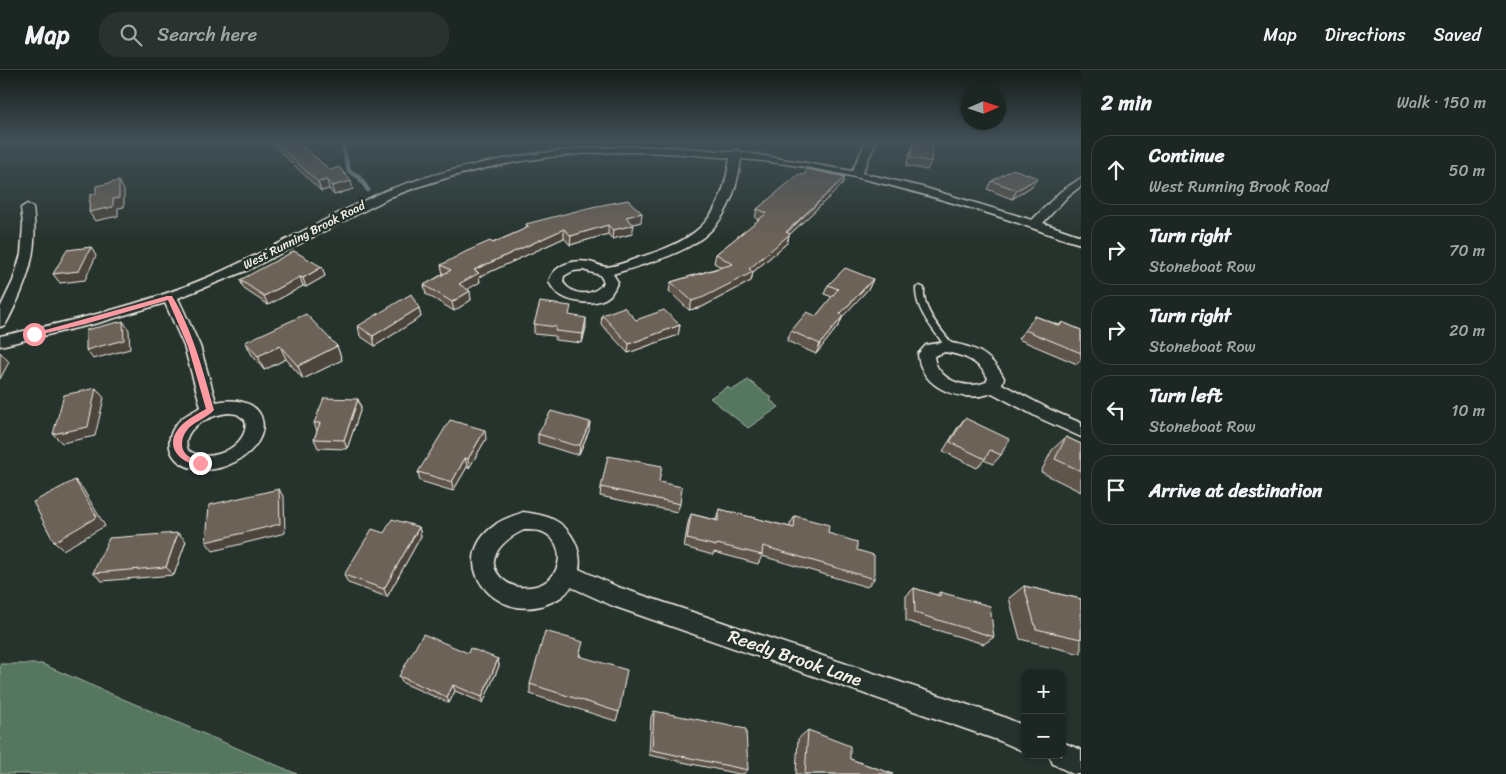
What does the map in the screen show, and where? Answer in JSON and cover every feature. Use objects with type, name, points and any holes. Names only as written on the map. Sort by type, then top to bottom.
[{"type":"street","name":"West Running Brook Road","points":[[0,341],[83,323],[170,297],[244,266],[360,205],[412,185],[446,175]]},
{"type":"street","points":[[605,272],[668,252],[703,233],[724,208],[734,175]]},
{"type":"street","name":"West Running Brook Road","points":[[856,175],[946,198],[1036,224],[1081,240]]},
{"type":"street","points":[[1036,224],[1064,194],[1081,181]]},
{"type":"street","points":[[0,322],[19,285],[30,246],[30,226],[27,208]]},
{"type":"street","points":[[170,297],[184,324],[192,346],[210,410]]},
{"type":"street","points":[[950,347],[973,354],[992,368],[996,378],[992,386],[980,391],[968,391],[941,381],[931,373],[925,363],[926,354],[932,349],[950,347]]},
{"type":"street","points":[[992,386],[1045,414],[1081,430]]},
{"type":"street","name":"Reedy Brook Lane","points":[[567,574],[613,596],[1021,737]]},
{"type":"street","points":[[1066,757],[1081,764]]},
{"type":"lane","points":[[920,288],[918,295],[922,307],[950,347]]},
{"type":"green space","points":[[748,380],[772,398],[770,400],[779,407],[748,428],[710,398],[727,387],[732,390]]},
{"type":"green space","points":[[0,664],[42,664],[297,774],[0,774]]},
{"type":"building","points":[[310,175],[346,175],[351,181],[332,186],[327,180],[318,182]]},
{"type":"building","points":[[798,175],[835,175],[845,177],[786,232],[790,234],[749,269],[753,272],[704,297],[692,301],[671,282],[733,264],[716,254],[767,213],[757,209]]},
{"type":"building","points":[[1003,175],[1029,175],[1038,178],[1017,190],[992,181]]},
{"type":"building","points":[[119,181],[119,198],[113,199],[113,207],[89,212],[90,195],[96,194],[96,186]]},
{"type":"building","points":[[628,200],[642,213],[626,217],[634,225],[613,230],[608,225],[571,236],[564,229],[474,270],[479,273],[459,284],[470,291],[452,302],[424,285],[451,270],[441,265],[490,241],[493,243],[529,227],[526,224]]},
{"type":"building","points":[[91,247],[79,271],[53,274],[67,250]]},
{"type":"building","points":[[294,251],[322,267],[264,296],[240,280]]},
{"type":"building","points":[[845,268],[873,279],[840,314],[843,316],[820,344],[791,331],[807,312],[816,316],[838,289],[828,285]]},
{"type":"building","points":[[411,294],[419,308],[373,336],[358,326]]},
{"type":"building","points":[[540,302],[571,306],[569,315],[586,318],[583,334],[555,331],[556,327],[534,324]]},
{"type":"building","points":[[624,307],[636,320],[664,310],[680,325],[629,344],[602,315]]},
{"type":"building","points":[[306,314],[337,346],[298,366],[280,346],[258,356],[245,342]]},
{"type":"building","points":[[1035,316],[1060,326],[1062,322],[1081,330],[1081,353],[1025,330]]},
{"type":"building","points":[[123,321],[124,340],[86,350],[86,330]]},
{"type":"building","points":[[96,388],[88,427],[53,434],[64,395]]},
{"type":"building","points":[[324,398],[358,399],[344,440],[314,439],[320,423],[314,423]]},
{"type":"building","points":[[551,411],[590,422],[580,445],[573,445],[538,434]]},
{"type":"building","points":[[965,418],[1009,439],[1001,455],[990,450],[985,459],[950,442]]},
{"type":"building","points":[[450,420],[485,430],[468,459],[465,458],[452,482],[418,472]]},
{"type":"building","points":[[1066,437],[1081,444],[1081,471],[1055,459]]},
{"type":"building","points":[[608,456],[662,466],[659,482],[682,487],[680,504],[601,487]]},
{"type":"building","points":[[75,480],[97,517],[54,542],[33,502]]},
{"type":"building","points":[[279,489],[280,524],[206,542],[209,505]]},
{"type":"building","points":[[719,509],[794,528],[795,516],[829,525],[828,533],[857,542],[857,550],[874,555],[874,579],[763,546],[762,555],[687,539],[691,514],[718,521]]},
{"type":"building","points":[[392,519],[419,527],[384,589],[344,575],[372,529],[384,533]]},
{"type":"building","points":[[178,533],[166,567],[93,573],[109,538]]},
{"type":"building","points":[[1024,586],[1081,599],[1081,639],[1036,629]]},
{"type":"building","points":[[914,588],[940,596],[940,592],[990,606],[994,637],[915,613]]},
{"type":"building","points":[[545,631],[583,642],[579,656],[627,670],[619,712],[530,684]]},
{"type":"building","points":[[423,634],[468,653],[470,648],[498,659],[482,697],[453,685],[447,697],[399,676]]},
{"type":"building","points":[[654,711],[746,729],[748,770],[652,750]]},
{"type":"building","points":[[808,730],[850,746],[850,759],[893,774],[805,774]]},
{"type":"waterway","points":[[355,175],[368,190]]},
{"type":"route","points":[[34,334],[83,323],[170,297],[184,324],[192,346],[210,410],[187,424],[179,436],[178,451],[190,461],[200,463]]}]
